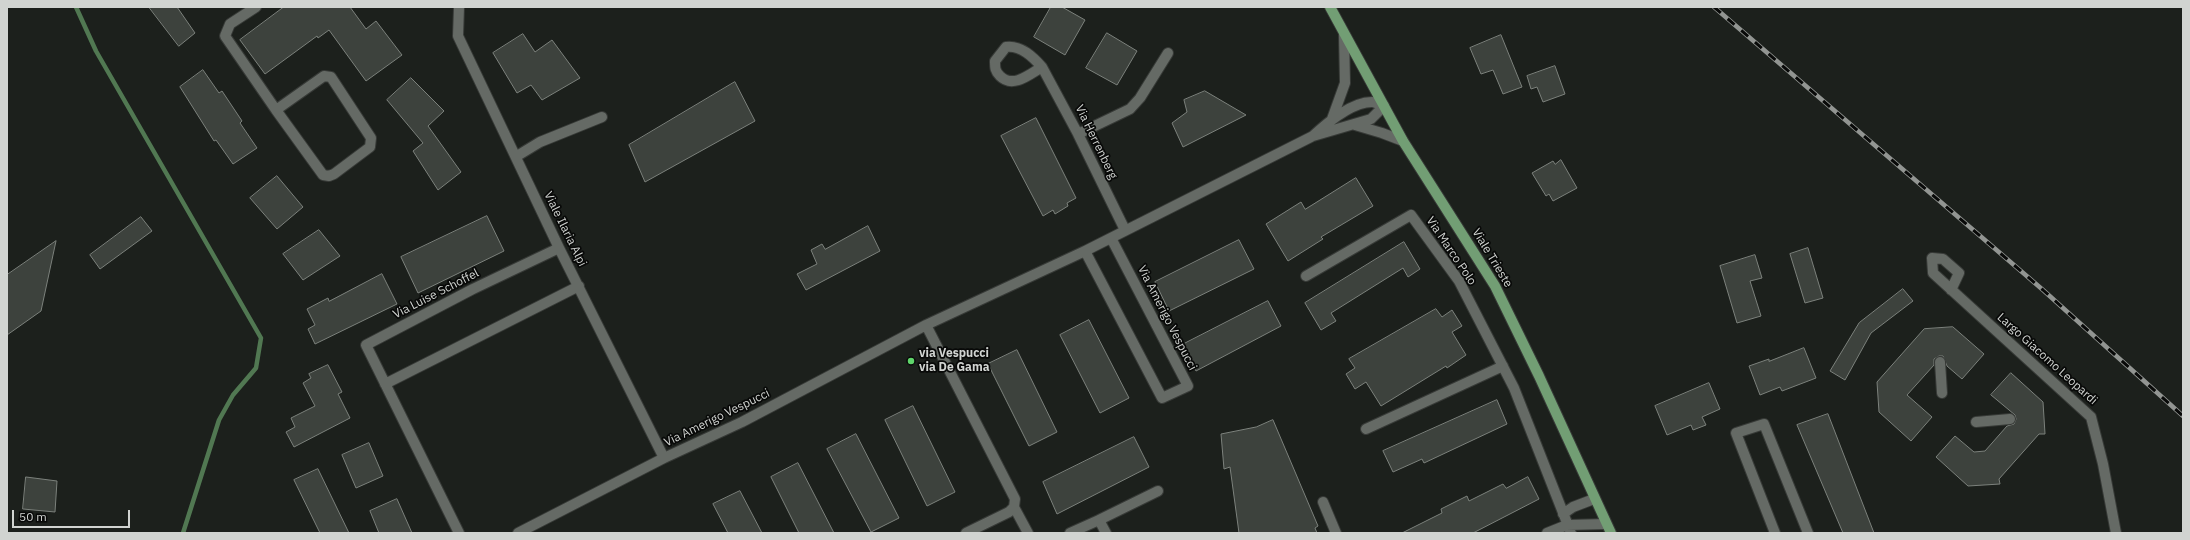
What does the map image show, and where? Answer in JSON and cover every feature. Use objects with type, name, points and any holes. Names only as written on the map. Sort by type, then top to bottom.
[{"type":"main road","name":"Viale Trieste","points":[[1330,7],[1403,141],[1495,286],[1539,376],[1594,500],[1609,528]]},
{"type":"street","points":[[256,7],[230,24],[225,36],[276,110],[323,175],[329,176],[334,174],[370,148],[371,138],[331,77],[324,76],[276,110]]},
{"type":"street","name":"Viale Ilaria Alpi","points":[[459,7],[458,36],[560,248],[664,458]]},
{"type":"street","name":"Via Amerigo Vespucci","points":[[1332,119],[1346,83],[1344,35]]},
{"type":"street","name":"Via Herrenberg","points":[[1042,67],[1012,82],[1004,80],[997,73],[995,62],[1006,47],[1014,46],[1036,59],[1042,67],[1078,134],[1125,230]]},
{"type":"street","points":[[1078,134],[1130,109],[1140,98],[1168,53]]},
{"type":"street","name":"Via Amerigo Vespucci","points":[[518,533],[664,458],[742,422],[926,325],[1085,251],[1313,136],[1371,119],[1384,106],[1372,102],[1360,105],[1332,119],[1313,136]]},
{"type":"street","points":[[517,156],[540,142],[602,117]]},
{"type":"street","points":[[1353,125],[1382,133],[1403,141]]},
{"type":"street","name":"Via Marco Polo","points":[[1306,276],[1411,215],[1459,281],[1503,366],[1514,388],[1569,529]]},
{"type":"street","name":"Via Amerigo Vespucci","points":[[1085,251],[1162,398],[1188,386],[1111,238]]},
{"type":"street","name":"Via Luise Schoffel","points":[[459,533],[366,344],[473,289],[560,248]]},
{"type":"street","points":[[385,384],[579,286]]},
{"type":"street","name":"Largo Giacomo Leopardi","points":[[1951,290],[2091,417],[2116,533]]},
{"type":"street","points":[[926,325],[1015,499],[1014,507],[1028,533]]},
{"type":"street","points":[[1940,362],[1942,393]]},
{"type":"street","points":[[1366,429],[1503,366]]},
{"type":"street","points":[[1976,422],[2010,419]]},
{"type":"street","points":[[1775,533],[1736,433],[1764,424],[1808,533]]},
{"type":"street","points":[[1070,533],[1158,491]]},
{"type":"street","points":[[1563,514],[1573,507],[1594,500]]},
{"type":"street","points":[[1323,502],[1336,533]]},
{"type":"street","points":[[966,533],[1009,512],[1014,507]]},
{"type":"street","points":[[1099,520],[1106,533]]},
{"type":"street","points":[[1547,533],[1569,529],[1609,528]]},
{"type":"building","points":[[149,7],[177,7],[195,33],[179,46]]},
{"type":"building","points":[[284,7],[350,7],[366,29],[376,21],[402,55],[366,81],[329,30],[318,38],[317,36],[265,74],[240,40]]},
{"type":"building","points":[[1051,7],[1062,7],[1085,20],[1065,55],[1034,37]]},
{"type":"building","points":[[1107,33],[1137,51],[1117,85],[1086,68]]},
{"type":"building","points":[[523,34],[535,52],[552,40],[580,78],[542,100],[531,85],[517,93],[493,53]]},
{"type":"building","points":[[1501,35],[1522,87],[1503,94],[1493,70],[1481,74],[1470,48]]},
{"type":"building","points":[[1555,66],[1565,94],[1543,102],[1537,87],[1531,89],[1527,76]]},
{"type":"building","points":[[203,70],[219,93],[222,91],[242,121],[240,123],[257,148],[233,164],[216,140],[214,141],[180,87]]},
{"type":"building","points":[[411,78],[444,111],[428,126],[461,172],[438,190],[413,151],[423,143],[387,100]]},
{"type":"building","points":[[735,82],[755,121],[645,182],[629,145]]},
{"type":"building","points":[[1205,91],[1246,115],[1183,147],[1172,123],[1187,112],[1184,100]]},
{"type":"building","points":[[1036,118],[1076,198],[1067,203],[1068,206],[1055,214],[1053,210],[1043,216],[1001,136]]},
{"type":"building","points":[[1561,160],[1577,188],[1553,201],[1549,194],[1546,196],[1532,173],[1553,161],[1555,164]]},
{"type":"building","points":[[277,176],[303,207],[277,229],[250,198]]},
{"type":"building","points":[[1356,178],[1373,206],[1321,237],[1323,239],[1288,261],[1266,224],[1301,202],[1305,209]]},
{"type":"building","points":[[487,216],[504,251],[418,293],[401,257]]},
{"type":"building","points":[[141,217],[152,231],[100,269],[90,255]]},
{"type":"building","points":[[868,226],[880,251],[806,290],[797,274],[817,264],[811,250],[822,244],[825,249]]},
{"type":"building","points":[[319,230],[340,256],[303,280],[283,254]]},
{"type":"building","points":[[1239,240],[1254,269],[1169,311],[1155,282]]},
{"type":"building","points":[[56,241],[41,311],[7,335],[7,275]]},
{"type":"building","points":[[1404,242],[1420,269],[1408,277],[1403,268],[1331,313],[1336,321],[1321,330],[1305,303]]},
{"type":"building","points":[[1808,248],[1823,298],[1805,303],[1790,254]]},
{"type":"building","points":[[1755,255],[1762,278],[1750,281],[1761,316],[1737,323],[1720,266]]},
{"type":"building","points":[[382,274],[397,304],[315,344],[308,329],[315,325],[307,309],[328,298],[329,301]]},
{"type":"building","points":[[1903,289],[1913,301],[1871,333],[1845,380],[1830,371],[1859,323]]},
{"type":"building","points":[[1268,301],[1281,326],[1196,371],[1182,345]]},
{"type":"building","points":[[1436,309],[1442,317],[1452,310],[1462,326],[1452,332],[1466,355],[1447,368],[1446,366],[1381,406],[1366,382],[1355,389],[1346,374],[1355,368],[1349,359]]},
{"type":"building","points":[[1089,320],[1129,398],[1100,413],[1060,335]]},
{"type":"building","points":[[1953,327],[1984,354],[1962,379],[1947,366],[1943,356],[1939,356],[1934,359],[1934,365],[1907,395],[1932,417],[1911,441],[1879,412],[1877,382],[1924,329]]},
{"type":"building","points":[[1804,348],[1816,378],[1782,391],[1780,387],[1760,395],[1749,366],[1769,359],[1769,361]]},
{"type":"building","points":[[1017,350],[1057,432],[1029,446],[988,364]]},
{"type":"building","points":[[328,365],[342,392],[338,394],[350,418],[294,447],[286,432],[295,427],[291,418],[315,406],[303,383],[311,378],[309,374]]},
{"type":"building","points":[[2011,373],[2043,402],[2045,434],[2039,434],[1999,479],[2000,484],[1968,486],[1936,457],[1955,436],[1974,452],[1985,451],[2007,426],[2014,424],[2016,419],[2015,415],[1991,395]]},
{"type":"building","points":[[1709,383],[1720,409],[1702,417],[1706,425],[1693,430],[1691,425],[1667,435],[1655,406]]},
{"type":"building","points":[[1497,400],[1507,424],[1424,463],[1422,459],[1393,472],[1383,451]]},
{"type":"building","points":[[913,406],[955,492],[927,506],[885,420]]},
{"type":"building","points":[[1828,414],[1874,533],[1843,533],[1797,425]]},
{"type":"building","points":[[1273,420],[1318,526],[1315,528],[1317,533],[1239,533],[1230,467],[1224,469],[1221,434],[1256,427]]},
{"type":"building","points":[[856,434],[899,518],[871,532],[827,449]]},
{"type":"building","points":[[1134,437],[1149,467],[1057,514],[1043,482]]},
{"type":"building","points":[[369,443],[383,476],[356,488],[342,455]]},
{"type":"building","points":[[798,463],[834,533],[799,533],[771,477]]},
{"type":"building","points":[[318,469],[349,533],[320,533],[294,480]]},
{"type":"building","points":[[26,477],[57,481],[55,512],[23,509]]},
{"type":"building","points":[[1528,477],[1539,499],[1473,533],[1402,533],[1442,513],[1441,509],[1467,496],[1469,501],[1503,484],[1506,488]]},
{"type":"building","points":[[740,491],[762,533],[728,533],[713,504]]},
{"type":"building","points":[[397,499],[412,533],[379,533],[370,511]]},
{"type":"waterway","points":[[76,7],[96,51],[261,338],[256,368],[233,395],[219,420],[183,533]]},
{"type":"railway","points":[[1714,7],[2043,290],[2183,416]]},
{"type":"place","name":"via Vespucci via De Gama","points":[[911,361]]}]
